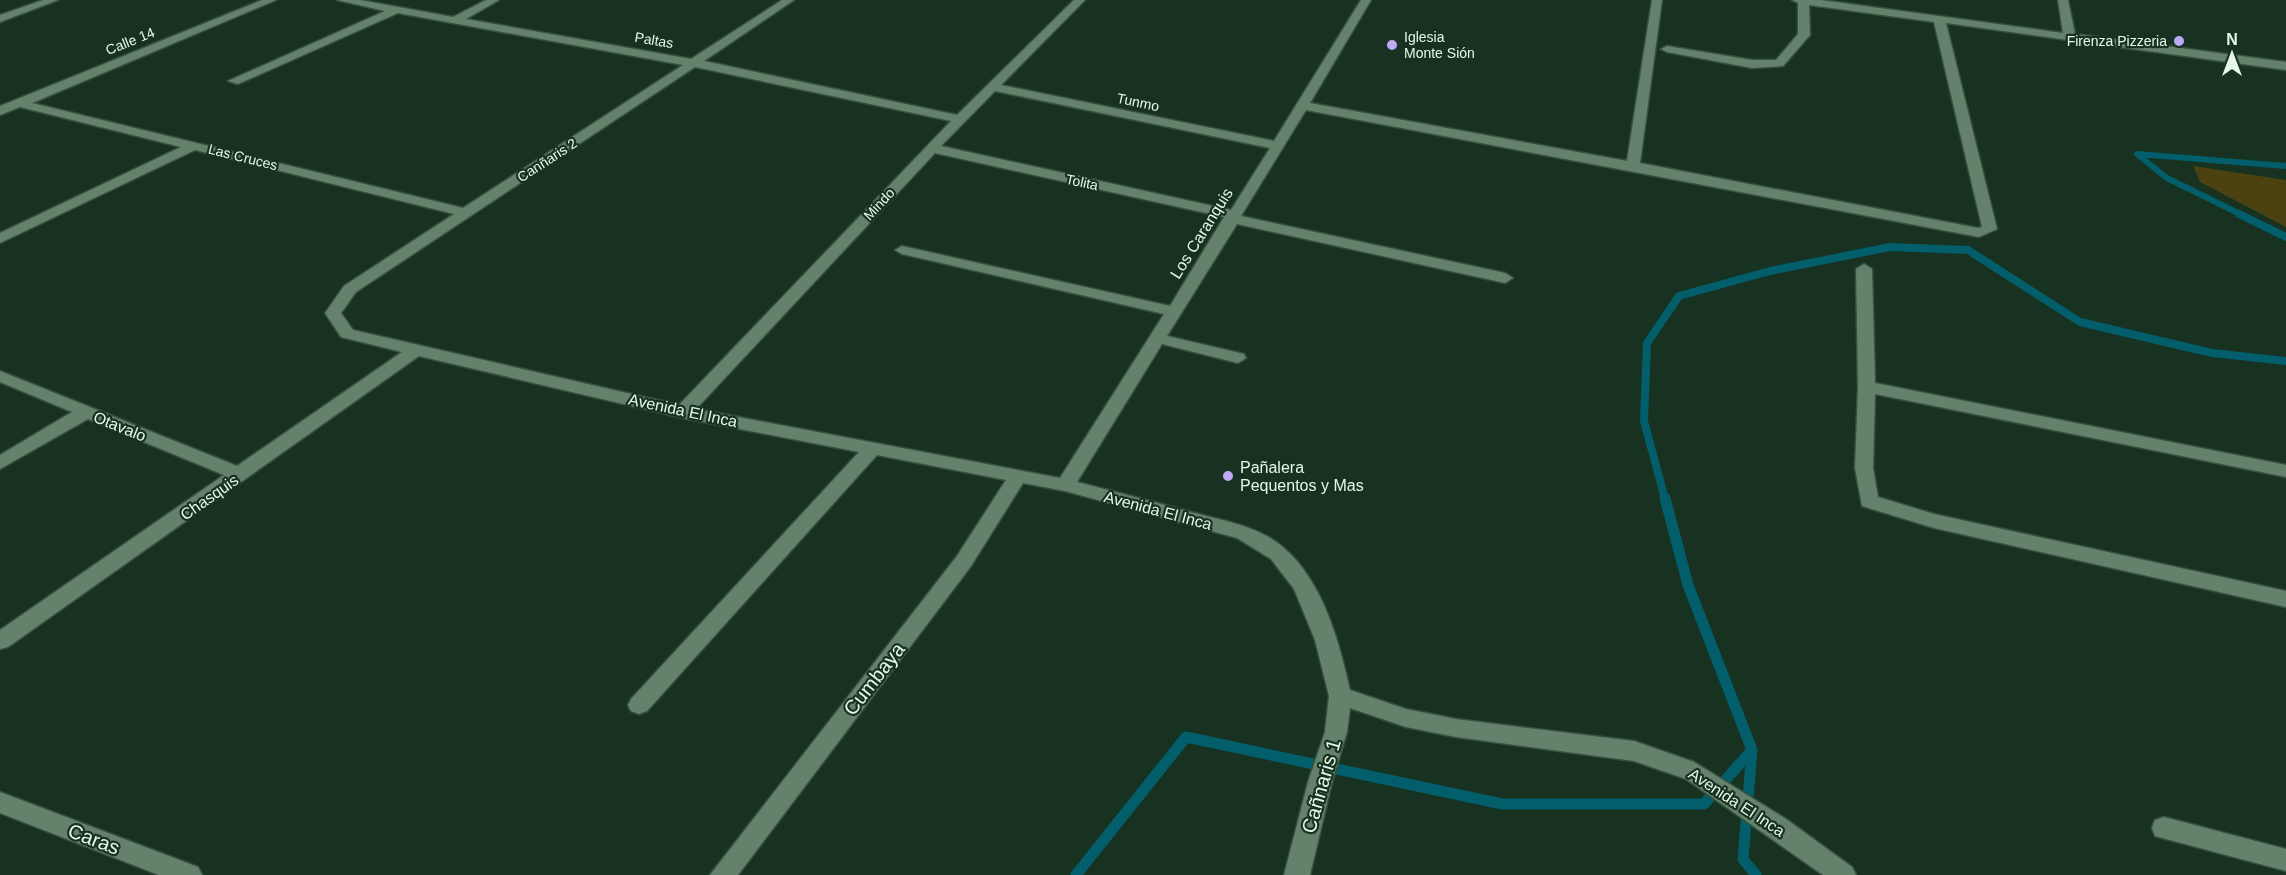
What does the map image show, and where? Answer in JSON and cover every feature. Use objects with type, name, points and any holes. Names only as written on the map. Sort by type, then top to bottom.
[{"type":"street","points":[[0,19],[52,0]]},
{"type":"street","name":"Calle 14","points":[[0,111],[271,0]]},
{"type":"street","name":"Paltas","points":[[342,0],[694,63],[960,119]]},
{"type":"street","points":[[455,20],[494,0]]},
{"type":"street","name":"Canñaris 2","points":[[347,334],[333,313],[350,289],[789,0]]},
{"type":"street","points":[[1057,0],[1079,2]]},
{"type":"street","name":"Los Caranquis","points":[[1065,485],[1303,106],[1366,0]]},
{"type":"street","points":[[1633,165],[1657,0]]},
{"type":"street","points":[[1797,0],[1852,4],[1939,19],[2286,66]]},
{"type":"street","points":[[2063,0],[2070,37]]},
{"type":"street","points":[[1667,50],[1752,63],[1779,63],[1804,35],[1803,1]]},
{"type":"street","name":"Mindo","points":[[683,412],[960,119],[1079,2]]},
{"type":"street","points":[[234,81],[396,10]]},
{"type":"street","points":[[1303,106],[1633,165],[1965,232],[1986,232],[1990,229],[1939,19]]},
{"type":"street","name":"Tunmo","points":[[993,87],[1278,146]]},
{"type":"street","name":"Las Cruces","points":[[18,103],[466,213]]},
{"type":"street","points":[[0,239],[195,145]]},
{"type":"street","name":"Tolita","points":[[932,148],[1505,278]]},
{"type":"street","points":[[902,250],[1173,311]]},
{"type":"street","points":[[1864,269],[1867,387],[1864,468],[1869,501],[1898,512],[1934,521],[2286,599]]},
{"type":"street","name":"Avenida El Inca","points":[[347,334],[683,412],[1065,485],[1243,533],[1280,555],[1307,594],[1334,666],[1340,696],[1406,718],[1456,728],[1634,751],[1694,772],[1777,826],[1843,875]]},
{"type":"street","points":[[1156,338],[1238,358]]},
{"type":"street","name":"Chasquis","points":[[0,641],[241,475],[416,350]]},
{"type":"street","name":"Otavalo","points":[[0,376],[241,475]]},
{"type":"street","points":[[1867,387],[2286,471]]},
{"type":"street","points":[[0,463],[86,412]]},
{"type":"street","points":[[639,705],[873,448]]},
{"type":"street","name":"Cumbaya","points":[[723,875],[964,561],[1017,477]]},
{"type":"street","name":"Cañnaris 1","points":[[1297,875],[1320,782],[1336,732],[1340,696]]},
{"type":"street","name":"Caras","points":[[0,802],[189,875]]},
{"type":"street","points":[[2164,828],[2286,860]]},
{"type":"shaded area","points":[[2193,166],[2286,180],[2286,227],[2200,182]]},
{"type":"waterway","points":[[2242,215],[2167,178],[2137,154],[2286,166]]},
{"type":"waterway","points":[[2239,214],[2286,237]]},
{"type":"waterway","points":[[1665,499],[1644,421],[1647,343],[1679,296],[1770,271],[1890,247],[1968,250],[2080,322],[2212,353],[2286,361]]},
{"type":"waterway","points":[[1665,498],[1688,585],[1752,750]]},
{"type":"waterway","points":[[1076,875],[1186,737],[1502,804],[1704,804],[1752,750]]},
{"type":"waterway","points":[[1752,750],[1743,859],[1756,875]]},
{"type":"place","name":"Firenza Pizzeria","points":[[2179,41]]},
{"type":"place","name":"Iglesia Monte Sión","points":[[1392,45]]},
{"type":"place","name":"Pañalera Pequentos y Mas","points":[[1228,476]]}]
